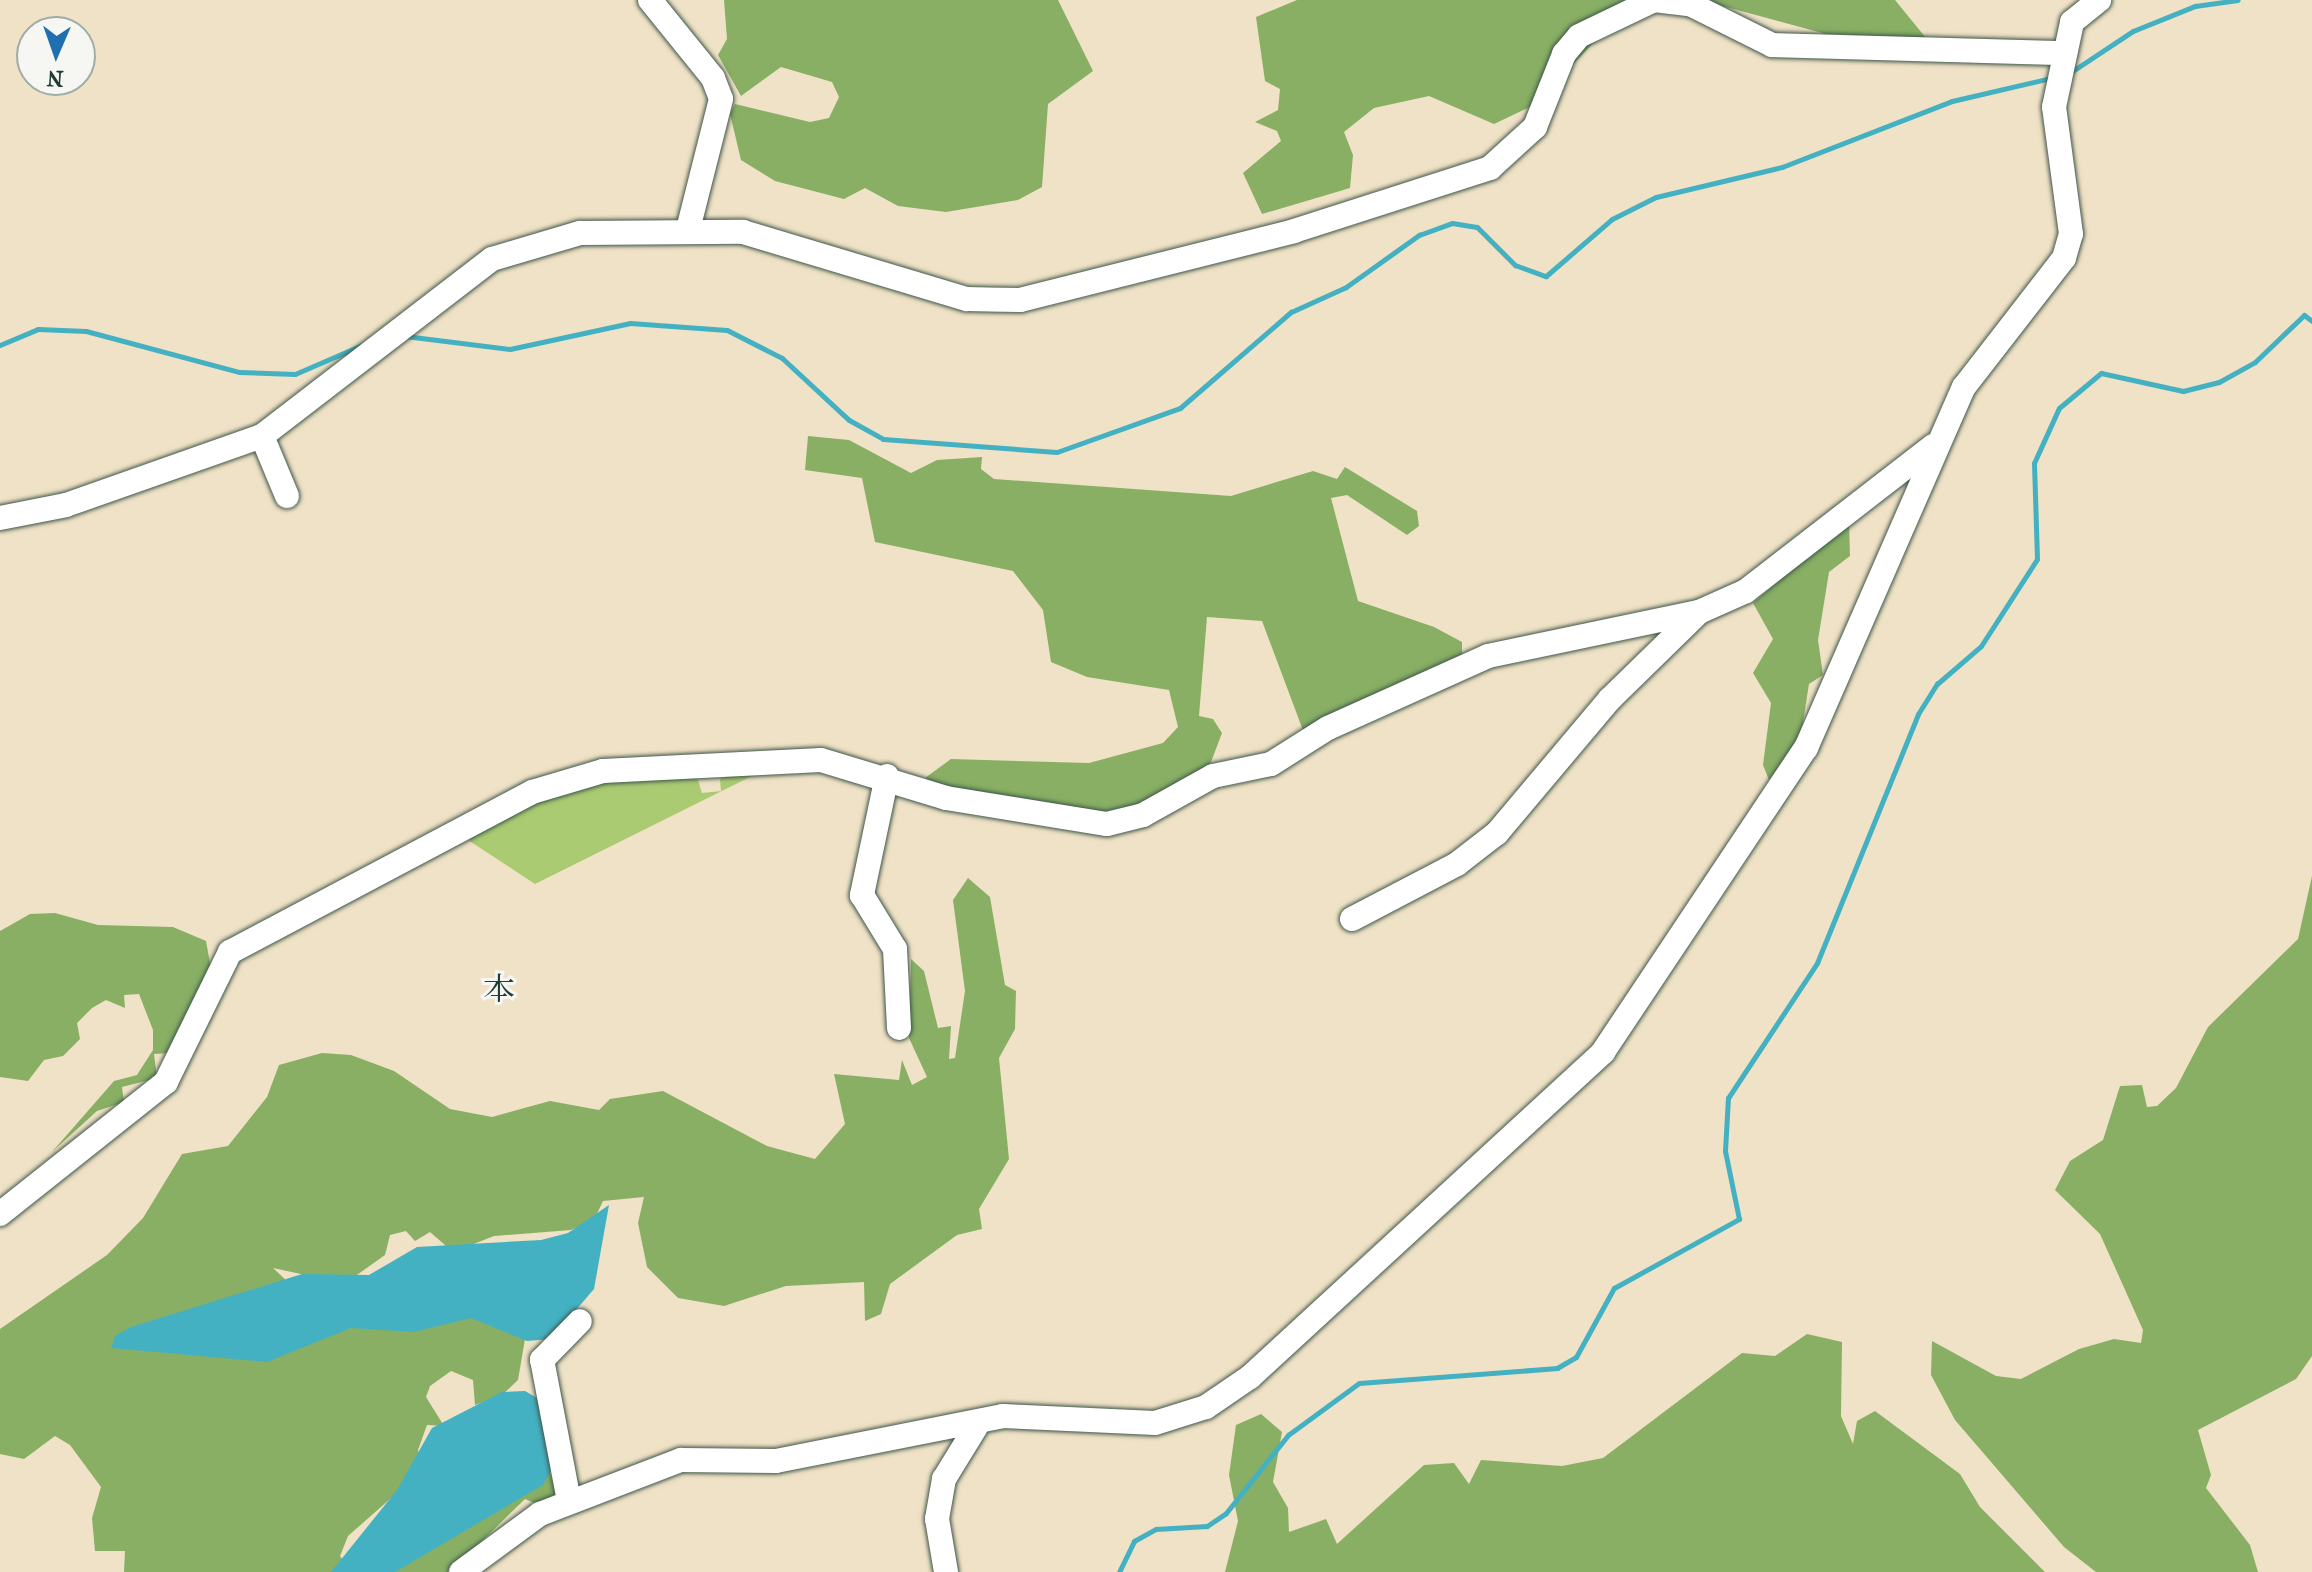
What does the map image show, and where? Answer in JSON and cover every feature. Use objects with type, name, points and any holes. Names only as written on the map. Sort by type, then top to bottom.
[{"type":"street","points":[[650,0],[713,78],[721,99],[688,229]]},
{"type":"street","points":[[0,518],[66,505],[262,436],[492,259],[595,230],[743,232],[967,299],[1020,300],[1294,231],[1490,168],[1535,127],[1564,54],[1579,36],[1654,0],[1692,5],[1772,45],[2063,53]]},
{"type":"street","points":[[461,1572],[495,1541],[569,1501],[681,1460],[776,1461],[910,1429],[976,1427],[1003,1416],[1155,1423],[1206,1407],[1250,1377],[1603,1052],[1806,748],[1935,444],[1995,338],[2068,246],[2054,107],[2072,22],[2099,0]]},
{"type":"street","points":[[262,436],[275,456],[275,482]]},
{"type":"street","points":[[0,1214],[166,1082],[230,952],[532,792],[603,771],[778,759],[849,762],[946,798],[1107,824],[1143,815],[1213,776],[1271,764],[1328,728],[1488,656],[1699,612],[1746,591],[1935,444]]},
{"type":"street","points":[[1352,919],[1457,864],[1497,833],[1610,699],[1699,612]]},
{"type":"street","points":[[887,776],[862,895],[895,949],[899,1028]]},
{"type":"street","points":[[569,1501],[542,1360],[580,1321]]},
{"type":"street","points":[[946,1572],[937,1519],[944,1479],[976,1427]]},
{"type":"green space","points":[[724,0],[1058,0],[1093,71],[1048,104],[1042,187],[1018,200],[946,212],[898,206],[865,188],[844,199],[775,181],[741,160],[730,114],[735,104],[810,122],[829,118],[839,97],[832,82],[781,67],[741,96],[718,55],[727,39]]},
{"type":"green space","points":[[1297,0],[1679,0],[1624,11],[1534,105],[1494,124],[1429,96],[1374,108],[1344,132],[1353,155],[1350,188],[1262,214],[1243,173],[1281,141],[1277,131],[1255,122],[1278,110],[1280,89],[1265,81],[1256,17]]},
{"type":"green space","points":[[1700,0],[1895,0],[1926,38],[1826,34]]},
{"type":"green space","points":[[808,436],[849,440],[911,473],[937,460],[982,457],[981,469],[994,479],[1231,496],[1313,471],[1337,479],[1345,467],[1417,511],[1419,526],[1407,535],[1347,495],[1331,498],[1358,601],[1434,627],[1462,642],[1462,658],[1304,733],[1262,621],[1207,617],[1199,716],[1213,719],[1222,733],[1208,770],[1112,817],[944,788],[925,778],[951,759],[1089,763],[1163,743],[1178,727],[1169,690],[1087,677],[1051,662],[1043,610],[1013,571],[875,542],[862,478],[805,470]]},
{"type":"green space","points":[[1849,521],[1850,556],[1829,572],[1818,640],[1823,675],[1809,684],[1801,735],[1769,780],[1763,765],[1771,703],[1753,673],[1773,639],[1753,603]]},
{"type":"green space","points":[[756,774],[535,884],[465,838],[491,819],[603,778],[697,777],[702,793],[721,791],[720,779],[730,775]]},
{"type":"green space","points":[[2312,876],[2312,1356],[2296,1379],[2198,1430],[2211,1475],[2206,1488],[2250,1545],[2258,1572],[2096,1572],[2064,1547],[1955,1420],[1931,1375],[1932,1341],[1996,1376],[2021,1379],[2079,1349],[2114,1339],[2141,1343],[2143,1330],[2100,1234],[2055,1190],[2070,1161],[2103,1140],[2120,1086],[2142,1085],[2147,1107],[2157,1106],[2176,1088],[2208,1027],[2298,939]]},
{"type":"green space","points":[[968,878],[990,897],[1005,985],[1016,991],[1015,1029],[999,1058],[1009,1159],[979,1209],[982,1229],[957,1235],[890,1284],[881,1314],[865,1321],[864,1282],[786,1286],[724,1306],[678,1298],[647,1267],[638,1223],[644,1197],[603,1201],[594,1220],[571,1230],[494,1236],[453,1252],[430,1232],[415,1241],[406,1231],[390,1235],[385,1255],[354,1277],[324,1279],[273,1268],[288,1282],[493,1312],[526,1333],[518,1380],[501,1396],[475,1405],[473,1380],[451,1371],[430,1386],[426,1397],[444,1426],[427,1425],[418,1450],[423,1470],[348,1536],[340,1556],[349,1568],[342,1572],[124,1572],[125,1551],[95,1551],[92,1518],[101,1487],[70,1445],[55,1436],[24,1459],[0,1454],[0,1329],[107,1255],[143,1218],[182,1154],[228,1146],[267,1097],[279,1065],[322,1053],[351,1055],[394,1071],[450,1109],[492,1117],[550,1101],[599,1110],[610,1099],[663,1091],[767,1146],[815,1159],[845,1124],[834,1074],[899,1080],[902,1060],[912,1085],[927,1077],[909,1038],[911,959],[924,971],[938,1028],[951,1026],[949,1059],[955,1058],[965,991],[953,900]]},
{"type":"green space","points":[[55,913],[98,925],[173,927],[206,941],[212,974],[172,1053],[154,1054],[157,1078],[122,1087],[124,1102],[97,1111],[52,1152],[114,1081],[137,1075],[153,1050],[153,1030],[139,994],[124,995],[125,1008],[106,1000],[92,1008],[77,1023],[80,1039],[63,1056],[44,1060],[28,1081],[0,1077],[0,931],[30,914]]},
{"type":"green space","points":[[1807,1334],[1842,1342],[1841,1416],[1853,1444],[1857,1421],[1875,1411],[1960,1474],[1980,1507],[2045,1572],[1225,1572],[1238,1521],[1229,1475],[1236,1425],[1261,1414],[1282,1432],[1273,1482],[1288,1508],[1289,1532],[1326,1519],[1337,1544],[1424,1465],[1454,1463],[1469,1484],[1481,1460],[1562,1466],[1603,1458],[1742,1353],[1775,1356]]},
{"type":"green space","points":[[549,1469],[556,1493],[539,1505],[525,1499],[450,1572],[377,1572]]},
{"type":"water","points":[[609,1205],[594,1289],[551,1339],[527,1341],[471,1318],[414,1332],[351,1328],[267,1362],[111,1348],[115,1336],[131,1327],[302,1274],[369,1275],[417,1247],[541,1240],[568,1233]]},
{"type":"water","points":[[525,1391],[537,1398],[553,1467],[543,1485],[395,1572],[331,1572],[397,1490],[432,1428],[502,1392]]},
{"type":"waterway","points":[[2068,74],[2133,31],[2195,6],[2238,0]]},
{"type":"waterway","points":[[405,336],[510,349],[630,323],[727,330],[782,358],[849,420],[883,439],[1057,452],[1180,408],[1291,312],[1346,287],[1419,235],[1452,223],[1477,227],[1515,265],[1546,276],[1612,219],[1656,197],[1782,167],[1952,101],[2051,78]]},
{"type":"waterway","points":[[1119,1572],[1134,1541],[1156,1529],[1207,1526],[1226,1513],[1288,1435],[1359,1383],[1557,1368],[1576,1357],[1614,1288],[1739,1219],[1725,1151],[1728,1098],[1817,963],[1918,714],[1937,684],[1981,646],[2037,559],[2034,463],[2059,408],[2101,373],[2183,391],[2219,382],[2255,362],[2304,315],[2312,321]]},
{"type":"waterway","points":[[0,345],[38,329],[86,331],[239,372],[295,374],[362,345]]},
{"type":"district","name":"本","points":[[499,990]]}]
